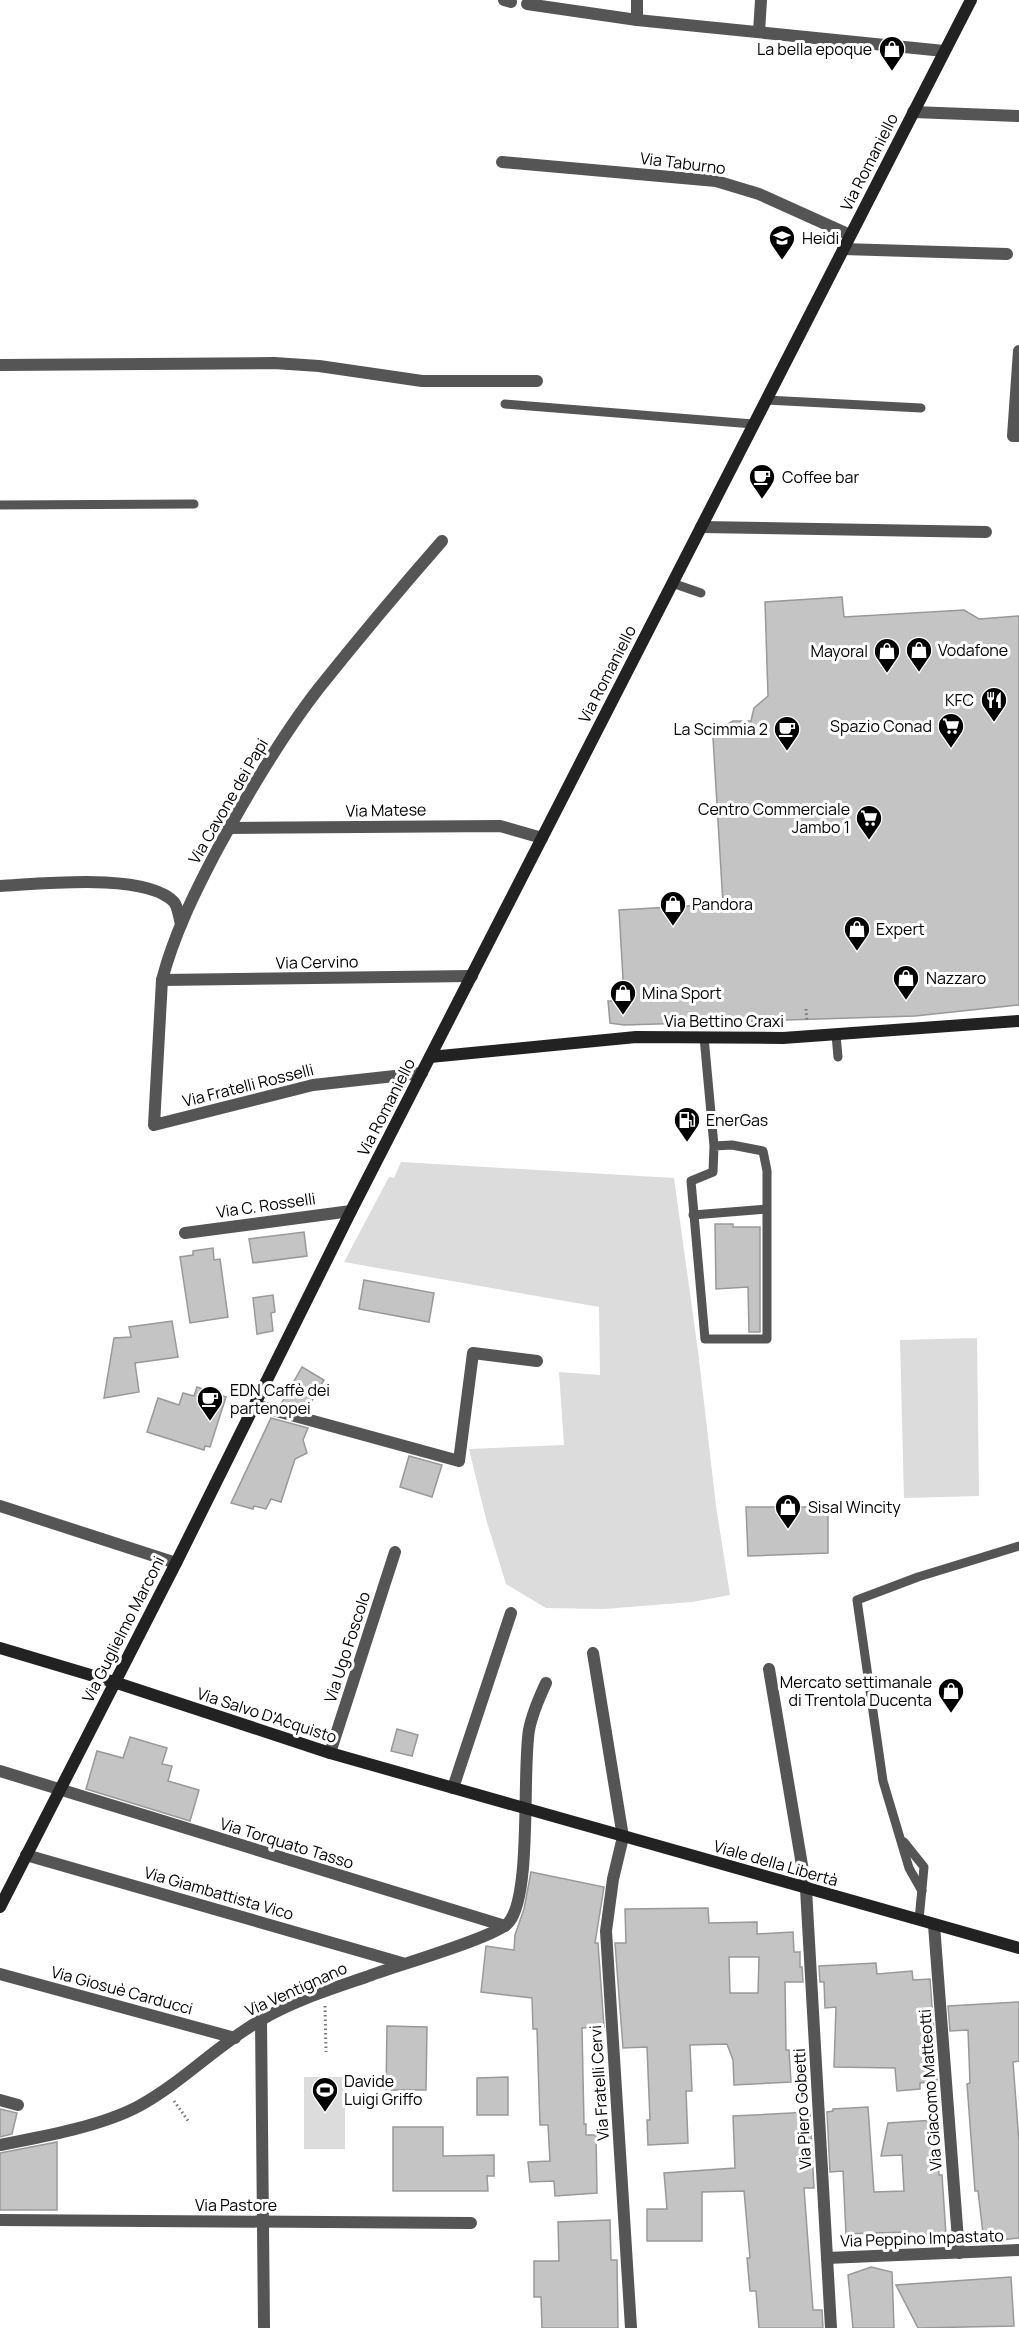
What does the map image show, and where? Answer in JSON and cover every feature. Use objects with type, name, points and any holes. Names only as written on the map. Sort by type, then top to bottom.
[{"type":"street","points":[[637,0],[637,20]]},
{"type":"street","points":[[759,32],[761,0]]},
{"type":"street","name":"Via Romaniello","points":[[275,1365],[351,1210],[970,0]]},
{"type":"street","points":[[526,4],[637,20],[944,51]]},
{"type":"street","points":[[913,112],[1019,116]]},
{"type":"street","name":"Via Taburno","points":[[502,162],[716,181],[759,194],[850,235]]},
{"type":"street","points":[[843,249],[1007,254]]},
{"type":"street","points":[[1019,351],[1013,436],[1019,436]]},
{"type":"street","points":[[0,365],[274,363],[319,366],[422,381],[537,381]]},
{"type":"street","points":[[701,527],[986,531]]},
{"type":"street","name":"Via Cavone dei Papi","points":[[154,1125],[162,980],[181,924],[196,890],[229,828],[286,734],[319,689],[442,541]]},
{"type":"street","name":"Via Matese","points":[[229,828],[500,826],[542,838]]},
{"type":"street","points":[[0,886],[59,883],[131,884],[160,892],[175,903],[181,924]]},
{"type":"street","name":"Via Cervino","points":[[162,980],[472,976]]},
{"type":"street","name":"Via Bettino Craxi","points":[[430,1058],[636,1037],[783,1038],[1019,1021]]},
{"type":"street","name":"Via Fratelli Rosselli","points":[[154,1125],[313,1085],[422,1073]]},
{"type":"street","name":"Via C. Rosselli","points":[[185,1233],[351,1210]]},
{"type":"street","points":[[255,1405],[459,1461],[473,1353],[537,1361]]},
{"type":"street","name":"Via Guglielmo Marconi","points":[[0,1907],[275,1365]]},
{"type":"street","points":[[0,1506],[176,1563]]},
{"type":"street","name":"Via Ugo Foscolo","points":[[330,1753],[395,1552]]},
{"type":"street","points":[[453,1788],[511,1613]]},
{"type":"street","name":"Via Salvo D'Acquisto","points":[[0,1648],[114,1682],[330,1753],[525,1809]]},
{"type":"street","points":[[593,1653],[623,1837]]},
{"type":"street","name":"Via Piero Gobetti","points":[[770,1669],[806,1889],[831,2328]]},
{"type":"street","points":[[505,1926],[518,1908],[529,1730],[546,1683]]},
{"type":"street","name":"Via Torquato Tasso","points":[[0,1771],[505,1926]]},
{"type":"street","name":"Viale della Libertà","points":[[525,1809],[1019,1948]]},
{"type":"street","name":"Via Fratelli Cervi","points":[[623,1837],[613,1880],[606,1930],[631,2328]]},
{"type":"street","name":"Via Giambattista Vico","points":[[26,1855],[402,1963]]},
{"type":"street","name":"Via Giacomo Matteotti","points":[[934,1925],[959,2253]]},
{"type":"street","name":"Via Ventignano","points":[[0,2145],[48,2136],[137,2108],[165,2091],[261,2020],[320,1994],[402,1963],[478,1939],[505,1926]]},
{"type":"street","name":"Via Giosuè Carducci","points":[[0,1974],[235,2038]]},
{"type":"street","points":[[261,2020],[265,2222],[264,2328]]},
{"type":"street","points":[[0,2100],[18,2105]]},
{"type":"street","name":"Via Pastore","points":[[0,2220],[471,2223]]},
{"type":"street","name":"Via Peppino Impastato","points":[[827,2258],[1019,2250]]},
{"type":"lane","points":[[766,400],[921,408]]},
{"type":"lane","points":[[505,404],[753,424]]},
{"type":"lane","points":[[0,505],[194,504]]},
{"type":"lane","points":[[672,583],[702,593]]},
{"type":"lane","points":[[836,1035],[838,1057]]},
{"type":"lane","points":[[704,1037],[714,1146],[713,1172],[691,1181],[705,1339],[767,1339],[767,1171],[763,1151],[732,1145],[714,1146]]},
{"type":"lane","points":[[693,1215],[766,1209]]},
{"type":"lane","points":[[919,1920],[924,1868],[901,1838],[883,1781],[857,1600],[918,1577],[1019,1546]]},
{"type":"path","points":[[806,1009],[807,1020]]},
{"type":"path","points":[[325,2001],[326,2052]]},
{"type":"path","points":[[178,2106],[189,2122]]},
{"type":"shaded area","points":[[401,1162],[674,1178],[698,1351],[716,1506],[730,1595],[692,1602],[604,1609],[546,1608],[506,1584],[486,1519],[469,1449],[564,1445],[559,1372],[600,1375],[599,1307],[344,1262],[389,1177],[394,1178]]},
{"type":"shaded area","points":[[977,1338],[979,1496],[904,1498],[900,1340]]},
{"type":"shaded area","name":"Davide Luigi Griffo","points":[[304,2077],[345,2077],[345,2149],[304,2149]]},
{"type":"building","name":"Centro Commerciale Jambo 1","points":[[842,597],[844,617],[964,610],[979,619],[1019,616],[1019,1005],[915,1016],[624,1025],[610,1023],[608,1001],[619,1001],[623,978],[619,910],[723,904],[713,738],[719,729],[733,721],[751,721],[754,708],[768,696],[765,602]]},
{"type":"building","points":[[715,1224],[760,1227],[760,1332],[749,1332],[748,1287],[716,1289]]},
{"type":"building","points":[[304,1232],[307,1256],[253,1263],[249,1239]]},
{"type":"building","points":[[213,1248],[214,1260],[220,1259],[228,1317],[190,1323],[180,1257],[193,1255],[193,1251]]},
{"type":"building","points":[[364,1280],[434,1293],[429,1322],[359,1309]]},
{"type":"building","points":[[273,1295],[275,1312],[271,1313],[273,1331],[257,1334],[253,1298]]},
{"type":"building","points":[[172,1321],[178,1357],[135,1363],[139,1392],[104,1398],[114,1338],[131,1337],[129,1327]]},
{"type":"building","points":[[302,1367],[324,1380],[306,1411],[281,1404]]},
{"type":"building","points":[[197,1387],[226,1397],[210,1447],[205,1446],[204,1450],[147,1432],[158,1398],[179,1405],[183,1393],[194,1396]]},
{"type":"building","points":[[271,1418],[308,1428],[303,1440],[307,1453],[295,1459],[281,1502],[271,1499],[266,1509],[254,1506],[253,1509],[231,1503]]},
{"type":"building","points":[[409,1456],[442,1465],[432,1497],[400,1487]]},
{"type":"building","name":"Sisal Wincity","points":[[746,1507],[828,1507],[828,1553],[748,1556]]},
{"type":"building","points":[[397,1729],[418,1735],[412,1756],[391,1751]]},
{"type":"building","points":[[130,1737],[167,1748],[162,1764],[172,1766],[168,1781],[199,1790],[190,1821],[86,1789],[97,1751],[123,1758]]},
{"type":"building","points":[[531,1872],[604,1887],[595,1943],[598,1943],[604,2027],[582,2028],[584,2124],[586,2124],[586,2135],[596,2135],[597,2193],[555,2196],[554,2181],[530,2182],[528,2162],[550,2161],[548,2125],[540,2125],[537,2029],[533,2029],[532,1998],[481,1992],[486,1946],[514,1950],[515,1935],[524,1909]]},
{"type":"building","points":[[708,1908],[709,1923],[757,1922],[757,1934],[793,1932],[794,1952],[800,1952],[803,1982],[785,1982],[786,2050],[789,2050],[791,2082],[734,2085],[733,2060],[727,2044],[690,2045],[692,2091],[686,2091],[688,2143],[648,2145],[647,2120],[650,2120],[647,2047],[623,2048],[615,1943],[626,1943],[625,1909]],"holes":[[[729,1957],[759,1957],[758,1993],[730,1993]]]},
{"type":"building","points":[[876,1963],[877,1974],[912,1971],[913,1980],[930,1979],[937,2081],[920,2083],[920,2089],[897,2091],[895,2068],[834,2067],[836,2007],[825,2008],[824,1982],[820,1982],[819,1966]]},
{"type":"building","points":[[1019,2002],[1019,2061],[1013,2062],[1019,2142],[1019,2238],[984,2242],[978,2191],[975,2191],[967,2084],[970,2083],[968,2030],[950,2031],[948,2006]]},
{"type":"building","points":[[387,2026],[427,2027],[426,2090],[386,2090]]},
{"type":"building","points":[[508,2077],[508,2115],[477,2115],[477,2078]]},
{"type":"building","points":[[868,2107],[874,2192],[904,2191],[902,2155],[881,2156],[888,2123],[935,2120],[946,2235],[907,2237],[907,2232],[846,2234],[843,2171],[830,2172],[827,2112],[833,2109]]},
{"type":"building","points":[[0,2109],[17,2113],[12,2134],[0,2137]]},
{"type":"building","points":[[810,2112],[814,2188],[804,2188],[813,2310],[822,2310],[823,2328],[759,2328],[756,2291],[750,2291],[747,2258],[750,2258],[744,2191],[702,2192],[702,2241],[647,2241],[647,2209],[667,2209],[664,2173],[735,2168],[733,2116]]},
{"type":"building","points":[[393,2127],[443,2127],[443,2156],[494,2155],[494,2176],[487,2176],[488,2191],[393,2191]]},
{"type":"building","points":[[57,2142],[57,2210],[0,2210],[0,2153]]},
{"type":"building","points":[[610,2220],[611,2260],[617,2260],[618,2328],[542,2328],[541,2297],[534,2297],[534,2261],[559,2261],[558,2222]]},
{"type":"building","points":[[871,2267],[892,2272],[894,2328],[853,2328],[848,2275]]},
{"type":"building","points":[[1011,2277],[1014,2326],[918,2328],[896,2285]]},
{"type":"place","name":"La bella epoque","points":[[892,72]]},
{"type":"place","name":"Heidi","points":[[782,261]]},
{"type":"place","name":"Coffee bar","points":[[762,500]]},
{"type":"place","name":"Vodafone","points":[[919,673]]},
{"type":"place","name":"Mayoral","points":[[887,674]]},
{"type":"place","name":"KFC","points":[[994,723]]},
{"type":"place","name":"Spazio Conad","points":[[951,749]]},
{"type":"place","name":"La Scimmia 2","points":[[787,752]]},
{"type":"place","name":"Centro Commerciale Jambo 1","points":[[869,841]]},
{"type":"place","name":"Pandora","points":[[673,927]]},
{"type":"place","name":"Expert","points":[[857,952]]},
{"type":"place","name":"Nazzaro","points":[[906,1001]]},
{"type":"place","name":"Mina Sport","points":[[623,1016]]},
{"type":"place","name":"EnerGas","points":[[687,1143]]},
{"type":"place","name":"EDN Caffè dei partenopei","points":[[210,1422]]},
{"type":"place","name":"Sisal Wincity","points":[[788,1530]]},
{"type":"place","name":"Mercato settimanale di Trentola Ducenta","points":[[951,1714]]},
{"type":"place","name":"Davide Luigi Griffo","points":[[325,2113]]}]
